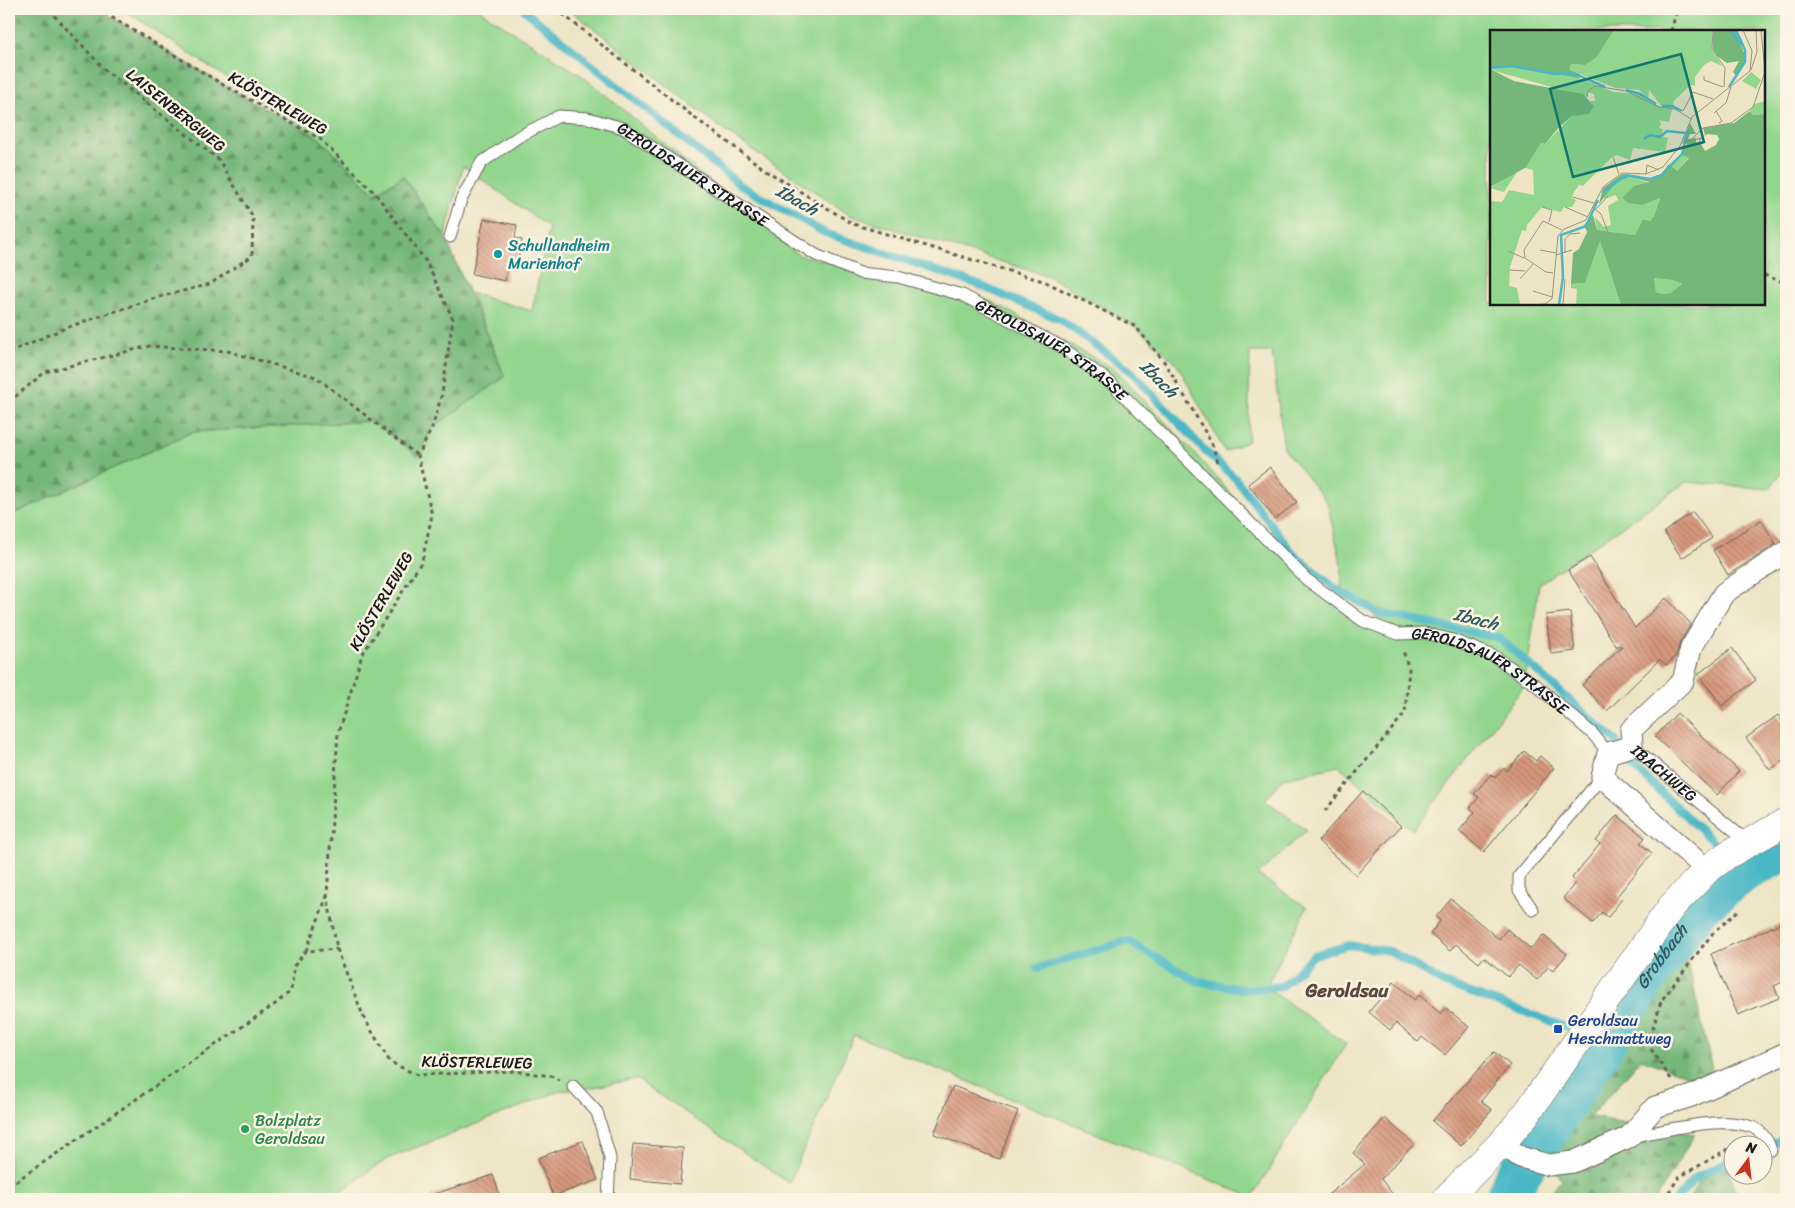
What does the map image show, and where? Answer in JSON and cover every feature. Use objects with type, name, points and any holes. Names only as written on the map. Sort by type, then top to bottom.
[{"type":"main road","points":[[1446,1199],[1511,1150],[1527,1114],[1672,906],[1707,870],[1748,842],[1786,822]]},
{"type":"street","name":"IBACHWEG","points":[[1620,749],[1631,730],[1683,682],[1691,648],[1724,593],[1786,552]]},
{"type":"street","points":[[1620,749],[1602,777],[1707,870]]},
{"type":"street","points":[[1511,1150],[1549,1165],[1573,1162],[1628,1137],[1655,1107],[1689,1098],[1786,1053]]},
{"type":"lane","name":"GEROLDSAUER STRASSE","points":[[450,237],[461,200],[481,163],[518,137],[559,116],[588,118],[623,128],[816,255],[860,274],[898,277],[962,295],[1060,346],[1110,382],[1306,579],[1363,621],[1398,634],[1425,633],[1494,656],[1536,685],[1593,734],[1620,749]]},
{"type":"lane","name":"IBACHWEG","points":[[1620,749],[1748,842]]},
{"type":"lane","points":[[1534,910],[1519,890],[1519,876],[1602,777]]},
{"type":"lane","points":[[573,1086],[597,1112],[610,1158],[608,1199]]},
{"type":"lane","points":[[1628,1137],[1715,1122],[1752,1128],[1760,1136]]},
{"type":"path","name":"LAISENBERGWEG","points":[[9,352],[65,328],[152,300],[210,284],[252,256],[253,217],[219,160],[106,70],[48,9]]},
{"type":"path","name":"KLÖSTERLEWEG","points":[[98,9],[222,84],[320,139],[375,193],[427,263],[452,319],[442,394],[432,428],[418,456],[432,515],[422,561],[362,655],[338,733],[327,895],[337,949],[364,1018],[390,1062],[417,1075],[514,1071],[551,1076],[573,1086]]},
{"type":"path","points":[[556,9],[695,118],[767,171],[853,224],[1046,282],[1136,327],[1166,364],[1212,444],[1220,467]]},
{"type":"path","points":[[1670,30],[1677,9]]},
{"type":"path","points":[[1765,275],[1786,284]]},
{"type":"path","points":[[9,402],[45,372],[149,346],[227,351],[316,376],[418,456]]},
{"type":"path","points":[[1325,811],[1405,713],[1409,669],[1398,634]]},
{"type":"path","points":[[9,1186],[292,991],[294,966],[306,951],[327,895]]},
{"type":"path","points":[[1689,1098],[1666,1074],[1651,1049],[1653,1029],[1661,1002],[1687,964],[1712,934],[1740,910]]},
{"type":"path","points":[[306,951],[337,949]]},
{"type":"path","points":[[1664,1199],[1679,1177],[1722,1152]]},
{"type":"green space","points":[[9,9],[98,9],[222,84],[320,139],[375,193],[403,176],[445,237],[505,377],[432,428],[418,456],[372,421],[192,432],[9,516]]},
{"type":"green space","points":[[122,9],[478,9],[585,78],[799,255],[992,302],[1116,370],[1208,468],[1306,579],[1337,604],[1396,633],[1341,589],[1342,567],[1327,502],[1284,449],[1272,352],[1250,352],[1248,441],[1225,452],[1177,364],[1136,327],[1048,276],[851,216],[726,132],[569,9],[1786,9],[1786,467],[1769,489],[1686,482],[1539,584],[1525,685],[1413,830],[1339,766],[1284,778],[1265,800],[1307,830],[1258,875],[1307,907],[1266,987],[1346,1044],[1252,1197],[854,1035],[789,1183],[636,1079],[589,1088],[560,1091],[387,1159],[329,1199],[9,1199],[9,516],[192,432],[372,421],[418,456],[432,428],[505,377],[471,293],[532,311],[549,227],[463,166],[445,237],[403,176],[375,193],[320,139]]},
{"type":"green space","points":[[1677,915],[1716,1086],[1641,1059],[1590,1117],[1695,1134],[1656,1199],[1542,1199],[1562,1180],[1530,1129]]},
{"type":"green space","points":[[1722,1167],[1722,1186],[1734,1186],[1738,1199],[1689,1199],[1699,1180]]},
{"type":"building","name":"Schullandheim Marienhof","points":[[484,219],[517,225],[515,238],[522,240],[516,270],[507,268],[505,281],[472,274]]},
{"type":"building","points":[[1270,467],[1297,502],[1275,519],[1248,484]]},
{"type":"building","points":[[1693,512],[1712,538],[1682,558],[1664,532]]},
{"type":"building","points":[[1761,520],[1776,544],[1728,575],[1713,550]]},
{"type":"building","points":[[1590,557],[1635,628],[1666,598],[1691,624],[1680,642],[1676,656],[1666,665],[1660,659],[1607,711],[1582,685],[1622,646],[1616,646],[1568,570]]},
{"type":"building","points":[[1570,612],[1575,651],[1551,654],[1546,615]]},
{"type":"building","points":[[1732,648],[1756,680],[1722,706],[1698,674]]},
{"type":"building","points":[[1677,713],[1739,771],[1717,795],[1655,737]]},
{"type":"building","points":[[1778,715],[1786,727],[1786,758],[1770,770],[1746,738]]},
{"type":"building","points":[[1524,751],[1536,761],[1540,756],[1554,768],[1484,852],[1459,831],[1475,812],[1470,808],[1479,797],[1474,794],[1491,774],[1495,778],[1504,768],[1507,771]]},
{"type":"building","points":[[1363,791],[1401,826],[1356,875],[1318,841]]},
{"type":"building","points":[[1617,815],[1645,838],[1640,843],[1652,853],[1618,895],[1622,899],[1608,917],[1602,912],[1593,923],[1563,898],[1576,882],[1572,878],[1600,844],[1596,841]]},
{"type":"building","points":[[1451,899],[1499,939],[1507,929],[1531,949],[1543,935],[1567,954],[1553,971],[1548,967],[1537,980],[1519,965],[1508,977],[1484,957],[1479,963],[1456,944],[1450,951],[1430,934],[1440,921],[1436,917]]},
{"type":"building","points":[[1786,921],[1786,980],[1774,986],[1779,998],[1738,1015],[1711,954]]},
{"type":"building","points":[[1394,982],[1415,1000],[1419,995],[1441,1014],[1446,1008],[1469,1027],[1445,1055],[1422,1037],[1418,1042],[1396,1023],[1390,1030],[1369,1012]]},
{"type":"building","points":[[1494,1052],[1510,1065],[1481,1101],[1492,1110],[1461,1146],[1432,1121]]},
{"type":"building","points":[[953,1086],[1018,1111],[999,1159],[934,1134]]},
{"type":"building","points":[[1385,1118],[1414,1144],[1381,1179],[1396,1199],[1323,1199],[1365,1164],[1353,1153]]},
{"type":"building","points":[[583,1141],[598,1180],[553,1196],[538,1158]]},
{"type":"building","points":[[633,1144],[683,1148],[680,1184],[630,1179]]},
{"type":"building","points":[[493,1175],[501,1199],[432,1199],[431,1195]]},
{"type":"waterway","name":"Ibach","points":[[523,9],[740,185],[825,233],[979,285],[1061,320],[1132,372],[1206,452],[1235,478],[1292,552],[1337,590],[1379,613],[1499,638],[1615,740],[1629,762],[1712,841]]},
{"type":"waterway","name":"Grobbach","points":[[1507,1199],[1515,1179],[1649,973],[1701,903],[1744,870],[1786,848]]},
{"type":"waterway","points":[[1037,968],[1127,941],[1197,981],[1246,990],[1282,986],[1314,955],[1349,945],[1390,951],[1443,983],[1572,1029]]},
{"type":"waterway","points":[[1591,1040],[1603,1045]]},
{"type":"waterway","points":[[1772,1144],[1786,1138]]},
{"type":"waterway","points":[[1677,1199],[1696,1177],[1722,1165]]},
{"type":"place","name":"Schullandheim Marienhof","points":[[498,254]]},
{"type":"place","name":"Geroldsau Heschmattweg","points":[[1558,1029]]},
{"type":"place","name":"Bolzplatz Geroldsau","points":[[245,1129]]},
{"type":"district","name":"Geroldsau","points":[[1347,990]]}]
